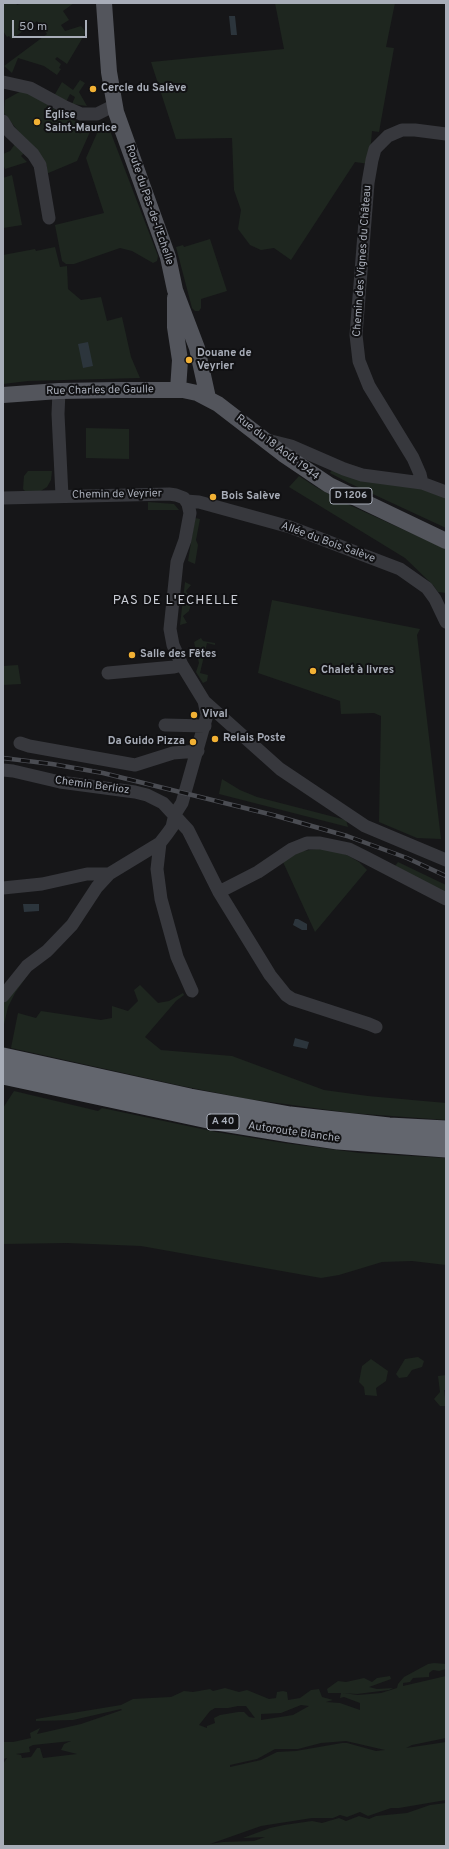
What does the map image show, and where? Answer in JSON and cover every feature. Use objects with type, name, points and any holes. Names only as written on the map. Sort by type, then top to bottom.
[{"type":"highway","name":"Autoroute Blanche","points":[[3,1058],[190,1098],[290,1116],[381,1126],[446,1130]]},
{"type":"highway","name":"Autoroute Blanche","points":[[3,1075],[141,1106],[282,1132],[353,1141],[446,1148]]},
{"type":"main road","name":"Route du Pas-de-l'Echelle","points":[[104,3],[109,72],[115,105],[120,124],[168,257],[175,290],[197,348],[202,395]]},
{"type":"main road","name":"Route du Pas-de-l'Echelle","points":[[175,290],[175,327],[180,360],[178,390]]},
{"type":"main road","name":"Rue Charles de Gaulle","points":[[3,395],[59,391],[178,390],[202,395]]},
{"type":"main road","name":"Rue du 18 Août 1944","points":[[202,395],[223,407],[295,463],[329,485],[446,540]]},
{"type":"street","points":[[5,86],[30,88],[81,114],[97,114],[115,105]]},
{"type":"street","points":[[3,121],[9,131],[33,154],[40,165],[49,218]]},
{"type":"street","name":"Chemin des Vignes du Château","points":[[422,483],[413,458],[367,382],[360,361],[356,335],[368,183],[375,149],[388,136],[402,130],[446,134]]},
{"type":"street","name":"Chemin de Veyrier","points":[[59,391],[58,414],[62,496],[173,494],[186,501]]},
{"type":"street","points":[[264,439],[291,446],[344,469],[362,475],[422,483],[446,492]]},
{"type":"street","points":[[3,498],[62,496]]},
{"type":"street","points":[[186,501],[190,513],[185,540],[178,558],[170,619],[172,641],[180,660],[204,701],[280,769],[365,826],[446,860]]},
{"type":"street","name":"Allée du Bois Salève","points":[[186,501],[199,502],[290,527],[400,569],[427,588],[436,599],[446,622]]},
{"type":"street","points":[[108,673],[174,667],[180,660]]},
{"type":"street","points":[[3,996],[27,966],[47,951],[72,926],[97,887],[109,874],[160,843],[172,827],[175,814],[182,803],[205,726],[207,715],[204,701]]},
{"type":"street","points":[[165,725],[205,726]]},
{"type":"street","points":[[20,743],[29,746],[135,765],[173,753],[198,751]]},
{"type":"street","name":"Chemin Berlioz","points":[[3,770],[60,782],[135,792],[157,799],[175,814],[188,830],[220,892],[270,974],[286,995],[292,999],[376,1027]]},
{"type":"street","points":[[160,843],[157,869],[161,899],[177,957],[192,991]]},
{"type":"street","points":[[220,892],[258,872],[292,849],[307,843],[320,843],[349,849],[446,899]]},
{"type":"street","points":[[3,888],[42,884],[86,874],[109,874]]},
{"type":"shaded area","points":[[16,3],[17,5],[23,3],[74,3],[63,11],[69,20],[61,25],[65,31],[81,26],[86,32],[67,64],[57,57],[55,59],[61,64],[59,68],[61,69],[57,75],[44,66],[18,58],[12,73],[4,66],[47,34],[37,21],[12,39],[9,36],[7,37],[3,31],[3,4]]},
{"type":"shaded area","points":[[275,3],[395,3],[386,47],[394,48],[379,132],[372,131],[369,164],[355,162],[291,260],[274,248],[261,250],[250,245],[238,229],[241,210],[234,190],[232,138],[176,139],[151,62],[284,49]]},
{"type":"shaded area","points":[[229,16],[235,16],[237,35],[231,35]]},
{"type":"shaded area","points":[[80,80],[85,83],[79,92],[87,106],[72,104],[75,97],[70,94],[66,102],[54,96],[62,82],[73,90]]},
{"type":"shaded area","points":[[21,91],[29,93],[72,120],[93,125],[77,161],[46,174],[45,171],[47,166],[41,156],[28,144],[4,113],[5,100]]},
{"type":"shaded area","points":[[103,127],[109,128],[158,256],[157,261],[153,263],[132,251],[120,248],[74,264],[66,264],[62,261],[55,225],[104,213],[86,158],[98,131]]},
{"type":"shaded area","points":[[15,144],[25,152],[21,156],[27,162],[5,169],[3,164],[3,154],[10,151]]},
{"type":"shaded area","points":[[12,175],[22,225],[3,228],[3,178]]},
{"type":"shaded area","points":[[210,239],[227,291],[201,299],[201,308],[199,311],[195,311],[192,308],[176,247],[183,245],[184,247]]},
{"type":"shaded area","points":[[55,247],[60,267],[67,266],[68,289],[81,300],[101,297],[107,321],[122,317],[131,357],[140,378],[28,381],[3,384],[3,255]]},
{"type":"shaded area","points":[[88,342],[93,366],[83,368],[78,344]]},
{"type":"shaded area","points":[[86,428],[129,429],[129,459],[86,458]]},
{"type":"shaded area","points":[[332,470],[430,488],[446,495],[446,528],[349,483],[330,473]]},
{"type":"shaded area","points":[[28,471],[52,471],[51,480],[47,487],[39,492],[26,492],[23,489],[24,476]]},
{"type":"shaded area","points":[[299,476],[345,503],[446,549],[446,593],[438,592],[433,585],[405,558],[289,487]]},
{"type":"shaded area","points":[[148,502],[174,504],[179,510],[148,510]]},
{"type":"shaded area","points":[[195,518],[200,519],[196,540],[198,545],[195,564],[188,561]]},
{"type":"shaded area","points":[[185,582],[191,585],[186,591],[190,597],[191,604],[189,611],[183,616],[187,623],[180,625]]},
{"type":"shaded area","points":[[272,600],[420,629],[417,635],[441,839],[417,838],[379,822],[381,716],[374,713],[341,714],[340,701],[258,673]]},
{"type":"shaded area","points":[[201,638],[203,641],[215,643],[215,645],[207,643],[200,673],[208,675],[207,681],[203,683],[196,672],[199,663],[194,642]]},
{"type":"shaded area","points":[[18,665],[21,684],[3,685],[3,666]]},
{"type":"shaded area","points":[[222,779],[240,790],[257,797],[346,820],[348,827],[219,794]]},
{"type":"shaded area","points":[[318,849],[331,850],[347,855],[359,862],[367,870],[315,932],[283,862],[292,855],[302,851]]},
{"type":"shaded area","points":[[398,862],[446,885],[446,893],[395,866]]},
{"type":"shaded area","points":[[23,904],[39,904],[39,911],[24,912]]},
{"type":"shaded area","points":[[295,919],[307,924],[307,930],[302,930],[293,925]]},
{"type":"shaded area","points":[[26,975],[27,976],[15,993],[8,1007],[3,1029],[3,1004]]},
{"type":"shaded area","points":[[140,985],[158,1003],[169,1001],[183,993],[184,995],[176,1001],[145,1037],[161,1050],[232,1056],[324,1090],[368,1096],[446,1103],[446,1120],[351,1113],[248,1099],[11,1048],[18,1013],[36,1018],[41,1011],[101,1020],[112,1018],[112,1006],[128,1011],[138,1001],[134,990]]},
{"type":"shaded area","points":[[295,1038],[309,1042],[307,1049],[293,1046]]},
{"type":"shaded area","points":[[14,1091],[98,1111],[102,1108],[216,1132],[284,1143],[360,1153],[446,1158],[446,1265],[412,1261],[382,1262],[339,1275],[321,1278],[141,1246],[67,1243],[3,1244],[3,1108]]},
{"type":"shaded area","points":[[418,1357],[424,1361],[422,1367],[412,1370],[407,1377],[399,1378],[396,1374],[405,1359]]},
{"type":"shaded area","points":[[371,1359],[388,1371],[386,1381],[376,1388],[377,1396],[365,1395],[364,1387],[359,1382],[362,1366]]},
{"type":"shaded area","points":[[446,1375],[446,1390],[444,1390],[446,1406],[440,1406],[434,1399],[440,1392],[438,1376]]},
{"type":"shaded area","points":[[428,1664],[446,1664],[446,1669],[439,1671],[433,1670],[429,1673],[429,1677],[413,1678],[410,1682],[403,1683],[403,1686],[446,1676],[446,1738],[412,1745],[406,1748],[446,1742],[446,1800],[391,1808],[368,1816],[360,1812],[347,1817],[340,1815],[333,1818],[312,1818],[261,1826],[210,1844],[254,1841],[265,1837],[243,1838],[270,1828],[284,1825],[312,1821],[322,1823],[339,1818],[346,1821],[359,1816],[369,1819],[376,1816],[407,1813],[430,1805],[446,1803],[446,1846],[3,1846],[3,1764],[7,1758],[3,1759],[3,1742],[13,1742],[31,1738],[30,1733],[40,1728],[37,1734],[81,1724],[122,1710],[73,1720],[36,1721],[36,1719],[121,1705],[133,1699],[171,1697],[184,1691],[193,1692],[210,1689],[213,1691],[225,1688],[239,1692],[247,1690],[269,1699],[276,1698],[277,1692],[283,1691],[287,1692],[288,1700],[300,1698],[311,1690],[319,1689],[322,1697],[333,1700],[326,1702],[340,1703],[360,1710],[360,1703],[344,1697],[340,1698],[341,1693],[328,1693],[327,1689],[338,1681],[346,1682],[364,1678],[372,1682],[377,1678],[390,1676],[391,1679],[369,1687],[377,1689],[393,1688],[389,1690],[357,1694],[343,1693],[358,1695],[381,1693],[397,1688],[398,1684],[404,1677]],"holes":[[[301,1705],[309,1706],[293,1715],[261,1720],[261,1714],[281,1713]],[[246,1706],[255,1718],[249,1717],[244,1712],[238,1712],[220,1715],[214,1718],[215,1723],[207,1726],[207,1728],[199,1725],[210,1711],[215,1708]],[[71,1741],[64,1744],[61,1750],[77,1754],[43,1758],[40,1748],[37,1748],[31,1757],[22,1758],[21,1755],[16,1754],[30,1752],[29,1747],[33,1745]],[[346,1741],[385,1750],[376,1751],[342,1743],[296,1751],[277,1752],[261,1760],[230,1767],[230,1765],[257,1759],[275,1749],[298,1749],[321,1743]]]},
{"type":"railway","points":[[3,758],[52,764],[103,773],[273,815],[347,836],[407,858],[446,876]]},
{"type":"place","name":"Cercle du Salève","points":[[93,89]]},
{"type":"place","name":"Église Saint-Maurice","points":[[37,122]]},
{"type":"place","name":"Douane de Veyrier","points":[[189,360]]},
{"type":"place","name":"Bois Salève","points":[[213,497]]},
{"type":"place","name":"Salle des Fêtes","points":[[132,655]]},
{"type":"place","name":"Chalet à livres","points":[[313,671]]},
{"type":"place","name":"Vival","points":[[194,715]]},
{"type":"place","name":"Relais Poste","points":[[215,739]]},
{"type":"place","name":"Da Guido Pizza","points":[[193,742]]},
{"type":"district","name":"PAS DE L'ECHELLE","points":[[176,601]]}]
